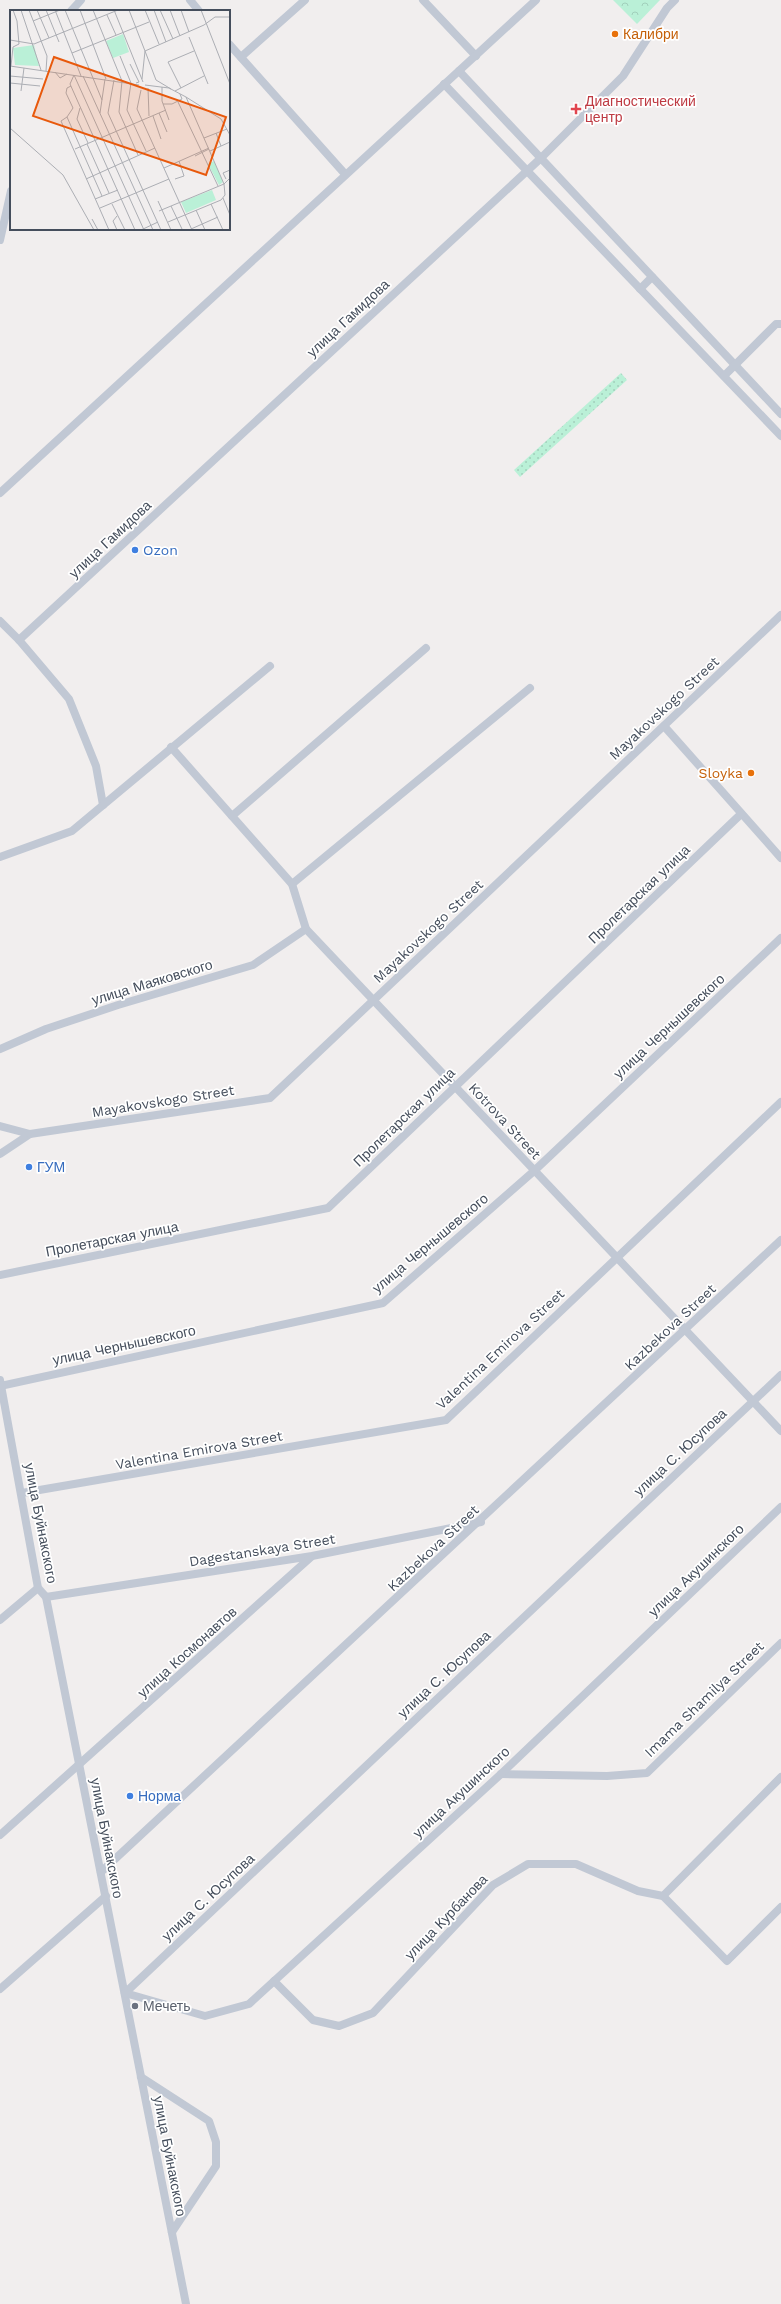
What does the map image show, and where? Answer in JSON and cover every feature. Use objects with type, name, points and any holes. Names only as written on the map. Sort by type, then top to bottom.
[{"type":"street","points":[[72,10],[81,0]]},
{"type":"street","points":[[190,0],[198,10]]},
{"type":"street","points":[[241,57],[305,0]]},
{"type":"street","points":[[423,0],[476,56]]},
{"type":"street","points":[[0,493],[345,174],[536,0]]},
{"type":"street","name":"улица Гамидова","points":[[19,640],[527,171],[623,76],[667,8],[675,0]]},
{"type":"street","points":[[230,45],[345,174]]},
{"type":"street","points":[[459,71],[781,414]]},
{"type":"street","points":[[444,84],[781,436]]},
{"type":"street","points":[[0,240],[10,195]]},
{"type":"street","points":[[640,289],[652,277]]},
{"type":"street","points":[[724,376],[776,324],[781,324]]},
{"type":"street","name":"Mayakovskogo Street","points":[[30,1134],[270,1098],[781,615]]},
{"type":"street","points":[[0,621],[19,640],[69,699],[96,766],[103,805]]},
{"type":"street","points":[[232,816],[426,648]]},
{"type":"street","points":[[0,857],[72,831],[270,666]]},
{"type":"street","points":[[292,884],[530,688]]},
{"type":"street","points":[[664,726],[781,858]]},
{"type":"street","name":"Kotrova Street","points":[[171,747],[292,884],[306,929],[781,1431]]},
{"type":"street","name":"Пролетарская улица","points":[[0,1274],[328,1208],[741,814]]},
{"type":"street","name":"улица Маяковского","points":[[0,1049],[46,1029],[118,1005],[253,965],[306,929]]},
{"type":"street","name":"улица Чернышевского","points":[[0,1384],[383,1303],[534,1171],[781,938]]},
{"type":"street","name":"Valentina Emirova Street","points":[[22,1493],[446,1420],[781,1102]]},
{"type":"street","points":[[0,1126],[30,1134]]},
{"type":"street","points":[[0,1154],[30,1134]]},
{"type":"street","name":"Kazbekova Street","points":[[101,1872],[481,1522],[781,1240]]},
{"type":"street","name":"улица С. Юсупова","points":[[125,1993],[781,1375]]},
{"type":"street","name":"улица Буйнакского","points":[[0,1384],[22,1493],[38,1588],[46,1597],[186,2304]]},
{"type":"street","name":"улица Акушинского","points":[[125,1993],[205,2016],[249,2004],[501,1774],[781,1507]]},
{"type":"street","name":"Dagestanskaya Street","points":[[46,1597],[312,1556],[481,1522]]},
{"type":"street","name":"улица Космонавтов","points":[[0,1835],[80,1766],[312,1556]]},
{"type":"street","points":[[0,1620],[38,1588]]},
{"type":"street","name":"Imama Shamilya Street","points":[[501,1774],[607,1776],[647,1773],[781,1643]]},
{"type":"street","points":[[781,1777],[663,1896],[727,1961],[781,1907]]},
{"type":"street","name":"улица Курбанова","points":[[274,1981],[313,2020],[339,2026],[373,2013],[493,1885],[528,1864],[576,1864],[638,1891],[663,1896]]},
{"type":"street","points":[[0,1989],[106,1896]]},
{"type":"street","points":[[142,2077],[209,2121],[216,2142],[216,2166],[172,2232]]},
{"type":"green space","points":[[613,0],[660,0],[637,24]]},
{"type":"green space","points":[[621,373],[627,380],[520,477],[514,470]]},
{"type":"place","name":"Калибри","points":[[615,34]]},
{"type":"place","name":"Диагностический центр","points":[[576,109]]},
{"type":"place","name":"Ozon","points":[[135,550]]},
{"type":"place","name":"Sloyka","points":[[751,773]]},
{"type":"place","name":"ГУМ","points":[[29,1167]]},
{"type":"place","name":"Норма","points":[[130,1796]]},
{"type":"place","name":"Мечеть","points":[[135,2006]]}]
